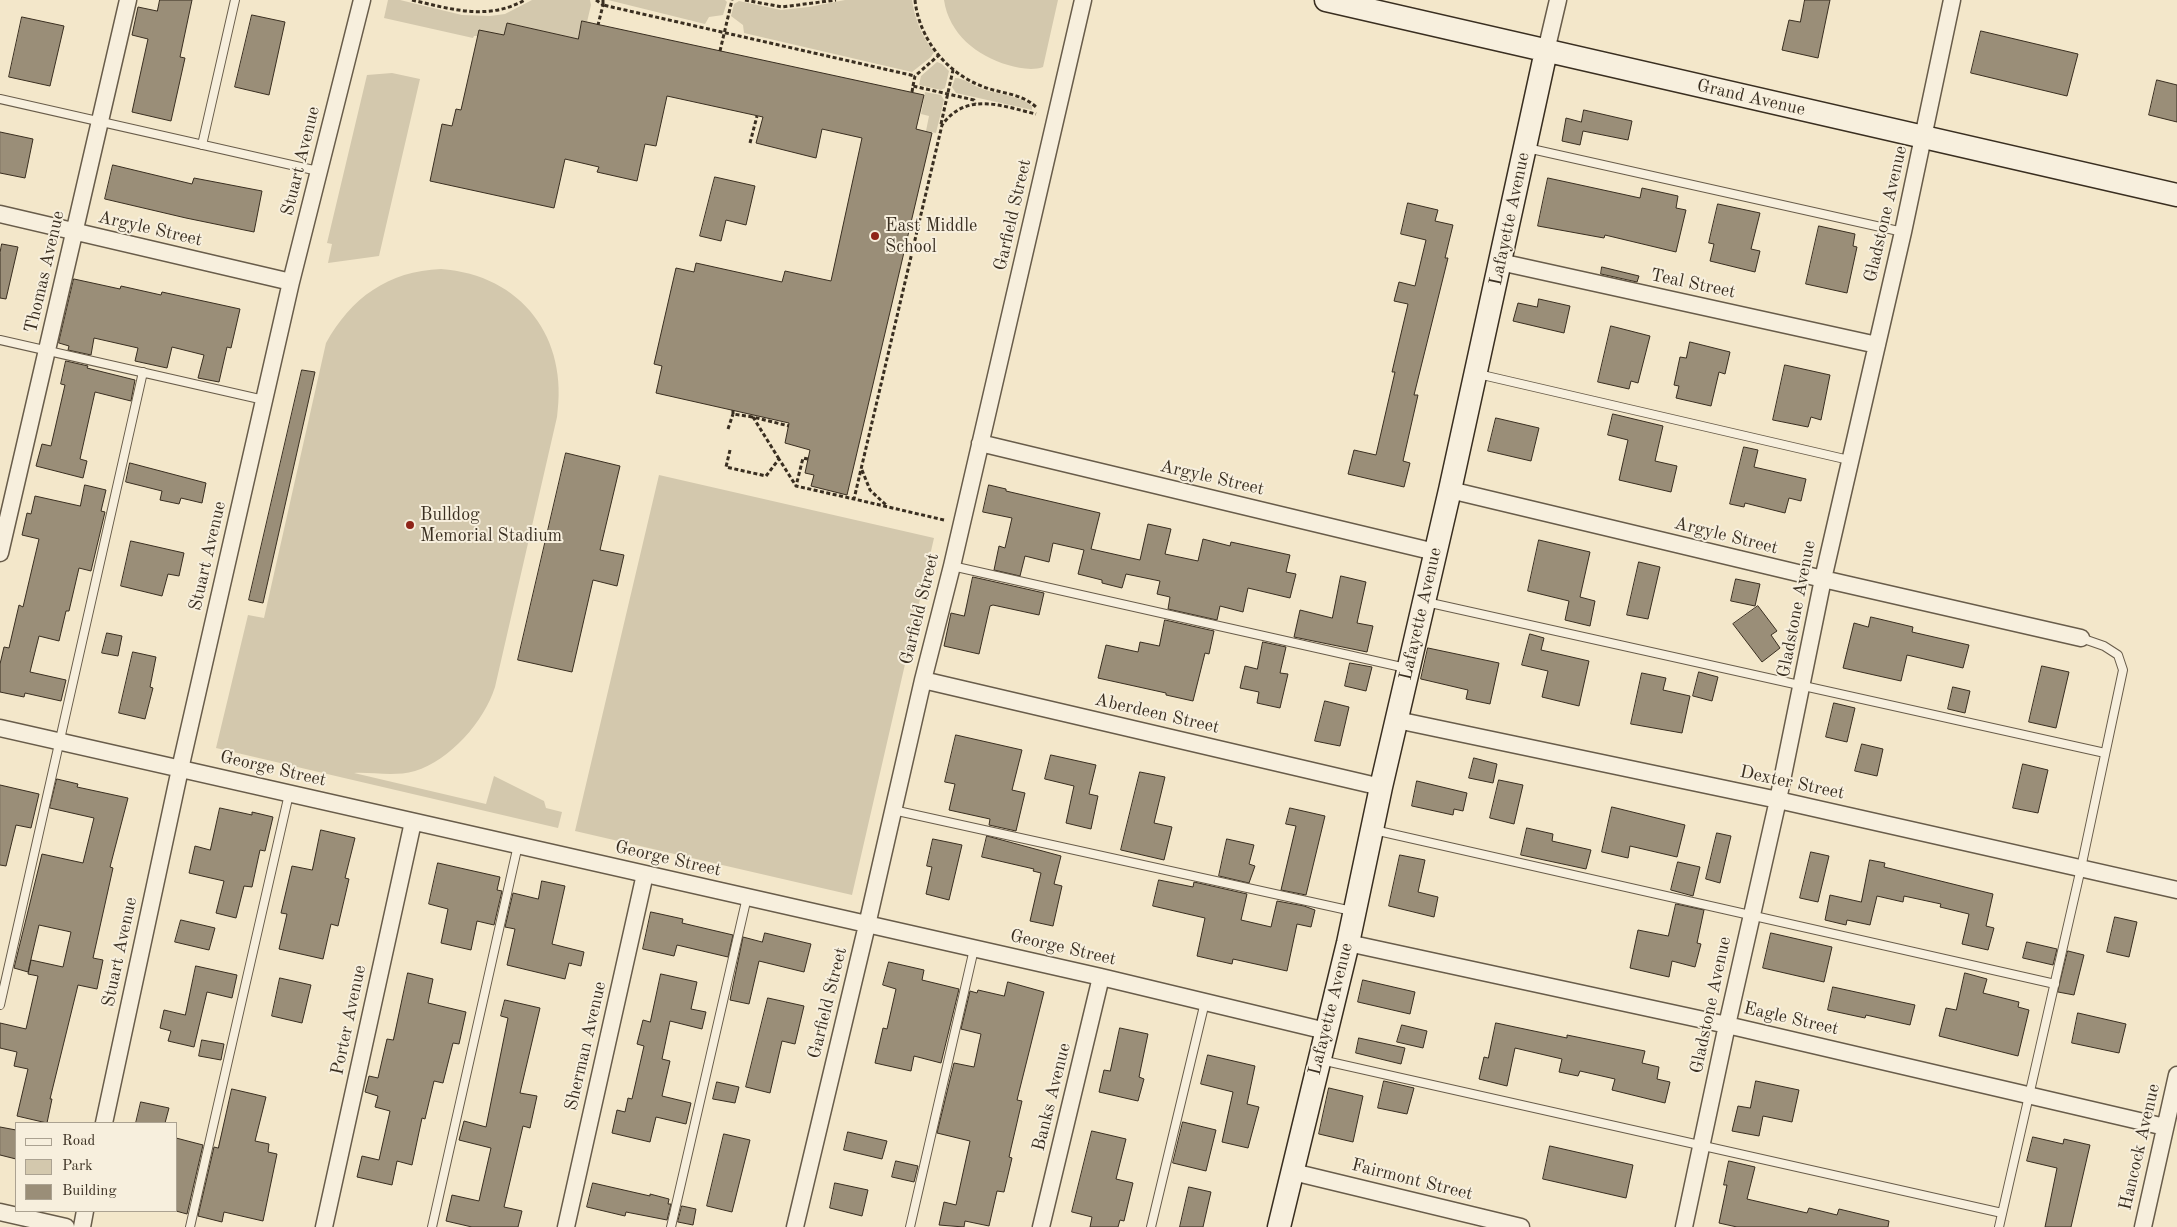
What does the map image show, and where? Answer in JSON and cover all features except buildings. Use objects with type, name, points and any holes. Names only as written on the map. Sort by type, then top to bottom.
[{"type":"street","name":"Thomas Avenue","points":[[0,552],[128,0]]},
{"type":"street","name":"Stuart Avenue","points":[[104,1122],[180,769],[291,282],[362,0]]},
{"type":"street","name":"Garfield Street","points":[[795,1227],[923,680],[952,566],[1083,0]]},
{"type":"street","name":"Grand Avenue","points":[[1326,0],[2177,195]]},
{"type":"street","name":"Lafayette Avenue","points":[[1279,1227],[1348,943],[1381,787],[1450,490],[1558,0]]},
{"type":"street","name":"Gladstone Avenue","points":[[1684,1227],[1751,914],[1778,800],[1849,460],[1924,137],[1951,0]]},
{"type":"street","name":"Argyle Street","points":[[0,214],[291,282]]},
{"type":"street","name":"Teal Street","points":[[1500,262],[1877,345]]},
{"type":"street","name":"Argyle Street","points":[[980,443],[1435,552]]},
{"type":"street","name":"Argyle Street","points":[[1450,490],[1823,580],[2081,638]]},
{"type":"street","name":"Aberdeen Street","points":[[923,680],[1381,787]]},
{"type":"street","name":"Dexter Street","points":[[1397,720],[1778,800],[2177,890]]},
{"type":"street","name":"George Street","points":[[0,728],[1101,977],[1326,1031]]},
{"type":"street","name":"Porter Avenue","points":[[324,1227],[413,822]]},
{"type":"street","name":"Sherman Avenue","points":[[566,1227],[645,874]]},
{"type":"street","name":"Eagle Street","points":[[1348,943],[1727,1024],[2165,1127]]},
{"type":"street","name":"Banks Avenue","points":[[1041,1227],[1101,977]]},
{"type":"street","name":"Hancock Avenue","points":[[2143,1227],[2177,1075]]},
{"type":"street","name":"Fairmont Street","points":[[1293,1172],[1521,1227]]},
{"type":"street","points":[[0,1212],[66,1227]]},
{"type":"street","points":[[82,1227],[86,1212]]},
{"type":"lane","points":[[202,145],[235,0]]},
{"type":"lane","points":[[0,99],[318,171]]},
{"type":"lane","points":[[1525,148],[1903,232]]},
{"type":"lane","points":[[0,340],[264,400]]},
{"type":"lane","points":[[0,1004],[143,372]]},
{"type":"lane","points":[[1476,374],[1849,460]]},
{"type":"lane","points":[[952,566],[1409,668]]},
{"type":"lane","points":[[1424,602],[2106,753]]},
{"type":"lane","points":[[1999,1227],[2081,868],[2123,670],[2118,655],[2104,646],[2081,638]]},
{"type":"lane","points":[[190,1227],[289,794]]},
{"type":"lane","points":[[893,810],[1354,912]]},
{"type":"lane","points":[[1372,830],[1751,914],[2054,984]]},
{"type":"lane","points":[[432,1227],[518,845]]},
{"type":"lane","points":[[670,1227],[747,897]]},
{"type":"lane","points":[[910,1227],[974,949]]},
{"type":"lane","points":[[1151,1227],[1205,1002]]},
{"type":"lane","points":[[1319,1060],[2002,1213]]},
{"type":"path","points":[[412,0],[470,13],[503,9],[525,0]]},
{"type":"path","points":[[596,0],[915,76]]},
{"type":"path","points":[[720,51],[732,0]]},
{"type":"path","points":[[745,0],[782,7],[836,0]]},
{"type":"path","points":[[915,0],[923,30],[939,55],[953,70],[982,86],[1022,97],[1037,108]]},
{"type":"path","points":[[598,24],[603,2]]},
{"type":"path","points":[[912,92],[915,76],[939,55]]},
{"type":"path","points":[[854,500],[953,70]]},
{"type":"path","points":[[913,86],[974,100],[975,104]]},
{"type":"path","points":[[940,130],[953,113],[975,104],[988,103],[1036,114]]},
{"type":"path","points":[[750,143],[757,116]]},
{"type":"path","points":[[728,429],[733,412],[788,426]]},
{"type":"path","points":[[752,417],[796,486],[944,520]]},
{"type":"path","points":[[730,450],[726,467],[766,476],[779,459]]},
{"type":"path","points":[[796,486],[803,458],[808,460]]},
{"type":"path","points":[[861,469],[874,496],[888,507]]},
{"type":"green space","points":[[388,0],[400,0],[462,15],[490,16],[505,14],[532,0],[590,0],[591,5],[587,22],[582,21],[578,39],[507,23],[504,35],[474,36],[473,38],[384,18]]},
{"type":"green space","points":[[608,0],[725,0],[727,2],[723,15],[709,17],[705,24]]},
{"type":"green space","points":[[845,0],[912,0],[920,28],[934,52],[931,57],[912,72],[744,33],[743,25],[731,16],[734,4],[739,1],[781,10]]},
{"type":"green space","points":[[944,0],[1058,0],[1043,67],[1030,69],[1012,66],[986,56],[975,49],[958,33],[947,12]]},
{"type":"green space","points":[[937,62],[949,71],[945,88],[941,90],[919,85],[921,76]]},
{"type":"green space","points":[[392,73],[420,79],[379,256],[328,263],[332,244],[327,243],[367,75]]},
{"type":"green space","points":[[955,78],[965,80],[986,90],[1020,99],[1032,106],[1032,110],[956,93],[952,87]]},
{"type":"green space","points":[[925,92],[941,95],[944,100],[936,133],[926,131],[929,116],[921,114]]},
{"type":"green space","points":[[441,269],[470,274],[495,284],[516,298],[534,316],[547,337],[555,361],[559,388],[557,417],[495,687],[483,713],[453,749],[428,766],[399,774],[354,773],[486,804],[494,776],[544,801],[546,808],[562,812],[558,828],[216,748],[248,615],[264,618],[326,343],[347,313],[359,300],[373,290],[388,281],[404,275]]},
{"type":"green space","points":[[659,475],[934,538],[852,895],[575,831]]},
{"type":"place","name":"East Middle School","points":[[875,236]]},
{"type":"place","name":"Bulldog Memorial Stadium","points":[[410,525]]}]
